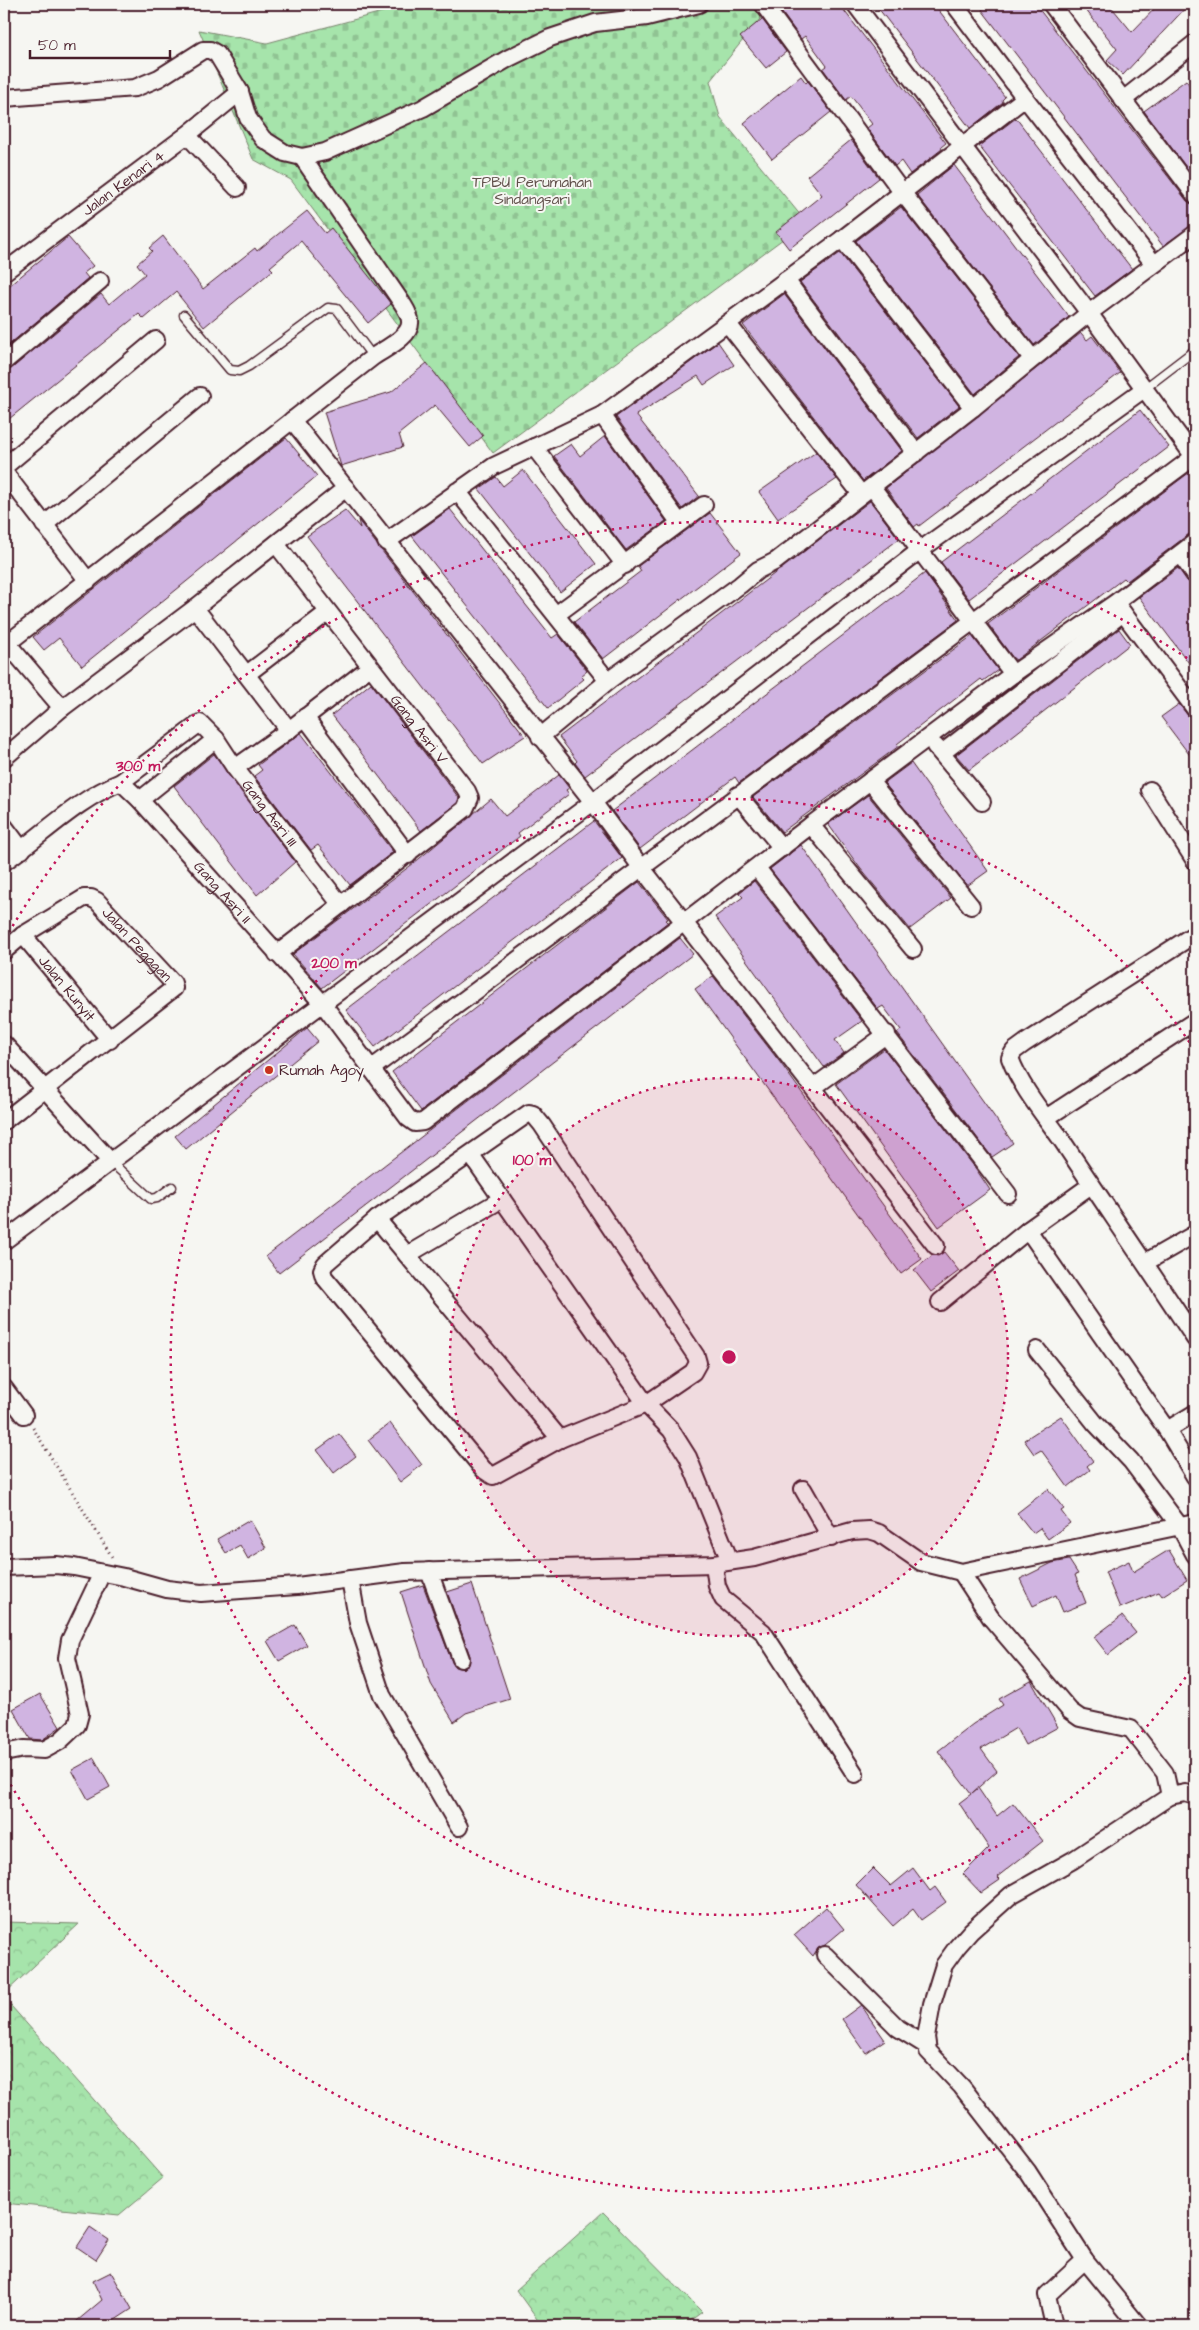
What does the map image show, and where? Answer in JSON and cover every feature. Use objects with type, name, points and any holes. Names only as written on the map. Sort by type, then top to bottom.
[{"type":"street","points":[[4,98],[135,88],[159,78],[203,50],[210,50],[217,54],[240,92],[248,118],[264,139],[285,153],[302,157],[325,152],[423,108],[509,58],[550,38],[595,23],[647,17],[699,4]]},
{"type":"street","points":[[763,4],[902,192],[1032,358]]},
{"type":"street","points":[[371,1069],[1195,457],[1089,313],[855,4]]},
{"type":"street","points":[[954,4],[1154,264]]},
{"type":"street","points":[[1051,4],[1195,195]]},
{"type":"street","points":[[1123,100],[1192,53]]},
{"type":"street","name":"Jalan Kenari 4","points":[[4,272],[240,92]]},
{"type":"street","points":[[386,542],[494,466],[602,415],[842,239],[1025,98]]},
{"type":"street","points":[[186,135],[237,188]]},
{"type":"street","points":[[62,708],[6,644],[373,356],[402,336],[410,327],[411,320],[402,303],[302,157]]},
{"type":"street","points":[[540,737],[608,681],[758,570],[776,561],[973,408],[1089,313],[1195,234]]},
{"type":"street","points":[[842,239],[973,408]]},
{"type":"street","points":[[786,280],[916,453]]},
{"type":"street","points":[[4,362],[100,281]]},
{"type":"street","points":[[728,324],[919,551],[1013,674]]},
{"type":"street","points":[[4,467],[156,340]]},
{"type":"street","points":[[4,1242],[593,802],[919,551],[1144,389]]},
{"type":"street","points":[[44,525],[200,396]]},
{"type":"street","points":[[602,415],[679,522]]},
{"type":"street","points":[[292,420],[386,542],[593,802],[641,867],[936,1246]]},
{"type":"street","points":[[534,447],[625,565]]},
{"type":"street","points":[[4,472],[88,581]]},
{"type":"street","points":[[4,758],[62,708],[195,608],[346,488]]},
{"type":"street","points":[[457,491],[557,614],[608,681]]},
{"type":"street","points":[[557,614],[704,505]]},
{"type":"street","points":[[942,754],[1119,608],[1195,542]]},
{"type":"street","name":"Gang Asri V","points":[[276,544],[467,791],[470,798],[465,809],[408,855]]},
{"type":"street","points":[[1180,554],[1195,575]]},
{"type":"street","points":[[195,608],[289,730]]},
{"type":"street","points":[[685,923],[811,825],[1013,674],[1119,608]]},
{"type":"street","points":[[1119,608],[1195,709]]},
{"type":"street","points":[[246,674],[328,612]]},
{"type":"street","points":[[235,768],[289,730],[370,667]]},
{"type":"street","points":[[277,954],[408,855],[304,717]]},
{"type":"street","name":"Gang Asri III","points":[[121,782],[197,724],[203,725],[216,739],[235,768],[341,905]]},
{"type":"street","points":[[929,738],[982,802]]},
{"type":"street","points":[[140,800],[216,739]]},
{"type":"street","points":[[870,781],[971,906]]},
{"type":"street","points":[[4,862],[80,804],[107,787],[121,782]]},
{"type":"street","name":"Gang Asri II","points":[[121,782],[140,800],[323,1004],[408,1118],[415,1123],[423,1122],[685,923]]},
{"type":"street","points":[[1150,790],[1195,862]]},
{"type":"street","points":[[738,795],[782,848]]},
{"type":"street","points":[[811,825],[913,949]]},
{"type":"street","points":[[4,826],[22,850]]},
{"type":"street","points":[[757,868],[1008,1194]]},
{"type":"street","name":"Jalan Pegagan","points":[[23,935],[84,898],[91,898],[97,901],[173,983],[174,988],[169,994],[110,1040]]},
{"type":"street","points":[[1193,1329],[1091,1185],[1014,1068],[1010,1058],[1014,1051],[1195,934]]},
{"type":"street","points":[[4,951],[23,935]]},
{"type":"street","name":"Jalan Kunyit","points":[[23,935],[110,1040]]},
{"type":"street","points":[[1046,1118],[1195,1021]]},
{"type":"street","points":[[814,1087],[886,1034]]},
{"type":"street","points":[[4,1121],[110,1040]]},
{"type":"street","points":[[4,1044],[110,1161]]},
{"type":"street","points":[[526,1114],[533,1114],[698,1360],[698,1365],[693,1372],[646,1404],[560,1439],[493,1476],[484,1470],[459,1441],[322,1273],[325,1264],[377,1219],[471,1155],[526,1114]]},
{"type":"street","points":[[471,1155],[646,1404],[671,1430],[688,1457],[722,1563],[717,1586],[723,1598],[763,1632],[855,1774]]},
{"type":"street","points":[[940,1302],[1028,1230],[1091,1185]]},
{"type":"street","points":[[407,1255],[502,1199]]},
{"type":"street","points":[[377,1219],[560,1439]]},
{"type":"street","points":[[1028,1230],[1166,1430],[1195,1477]]},
{"type":"street","points":[[1146,1262],[1195,1234]]},
{"type":"street","points":[[1037,1350],[1095,1422],[1187,1524],[1195,1555]]},
{"type":"street","points":[[4,1388],[24,1415]]},
{"type":"street","points":[[1166,1430],[1195,1413]]},
{"type":"street","points":[[803,1489],[831,1538]]},
{"type":"street","points":[[4,1567],[56,1565],[124,1577],[167,1589],[201,1593],[261,1590],[405,1572],[722,1563],[754,1558],[852,1531],[874,1531],[914,1559],[946,1570],[961,1572],[1187,1524]]},
{"type":"street","points":[[429,1571],[461,1659]]},
{"type":"street","points":[[961,1572],[990,1618],[1070,1712],[1080,1718],[1125,1727],[1135,1733],[1165,1773],[1170,1796]]},
{"type":"street","points":[[4,1752],[24,1749],[44,1750],[60,1741],[77,1725],[80,1714],[67,1658],[70,1640],[102,1573]]},
{"type":"street","points":[[350,1579],[358,1623],[382,1695],[459,1827]]},
{"type":"street","points":[[1139,2326],[1085,2260],[1028,2172],[962,2087],[928,2051],[926,2046],[927,2028],[944,1965],[971,1930],[1011,1895],[1073,1860],[1170,1796],[1185,1793],[1195,1796]]},
{"type":"street","points":[[825,1955],[898,2028],[926,2046]]},
{"type":"street","points":[[1054,2326],[1047,2295],[1085,2260]]},
{"type":"lane","points":[[184,315],[230,370],[239,371],[249,366],[328,308],[337,309],[373,356]]},
{"type":"lane","points":[[1144,389],[1195,350]]},
{"type":"lane","points":[[110,1161],[151,1199],[157,1198],[172,1187]]},
{"type":"path","points":[[24,1415],[60,1470],[124,1577]]},
{"type":"green space","name":"TPBU Perumahan Sindangsari","points":[[412,4],[624,4],[629,14],[673,4],[772,4],[710,81],[720,117],[806,222],[493,453],[291,180],[253,159],[199,30],[267,43]]},
{"type":"green space","points":[[4,1922],[79,1924],[4,1994]]},
{"type":"green space","points":[[4,1998],[163,2178],[119,2215],[4,2203]]},
{"type":"green space","points":[[603,2212],[702,2312],[683,2326],[542,2326],[516,2290]]},
{"type":"building","points":[[779,4],[839,4],[946,143],[941,147],[942,149],[910,174],[901,161],[895,166],[867,128],[872,124],[851,96],[846,100],[823,69],[827,66],[805,36],[801,39],[777,6]]},
{"type":"building","points":[[875,4],[934,4],[1005,97],[1002,100],[1003,102],[970,128]]},
{"type":"building","points":[[988,4],[1035,4],[1187,201],[1195,205],[1195,223],[1163,246],[982,10]]},
{"type":"building","points":[[1081,4],[1109,4],[1132,32],[1159,4],[1189,4],[1123,75],[1107,60],[1117,49]]},
{"type":"building","points":[[762,19],[786,52],[766,68],[740,37]]},
{"type":"building","points":[[801,76],[806,83],[808,81],[831,112],[772,159],[744,123]]},
{"type":"building","points":[[1186,80],[1195,93],[1195,179],[1144,111]]},
{"type":"building","points":[[1016,118],[1132,269],[1095,296],[979,146]]},
{"type":"building","points":[[851,140],[879,178],[789,249],[776,232],[822,195],[807,176]]},
{"type":"building","points":[[954,165],[1069,317],[1034,345],[917,195]]},
{"type":"building","points":[[901,207],[1019,357],[975,394],[856,241]]},
{"type":"building","points":[[307,211],[325,233],[331,228],[391,304],[368,323],[301,241],[270,267],[273,270],[204,327],[176,292],[144,319],[139,314],[4,423],[4,372],[10,370],[101,294],[109,304],[145,274],[137,264],[152,251],[149,248],[163,236],[203,289],[255,248],[257,251]]},
{"type":"building","points":[[68,237],[93,266],[84,273],[88,278],[4,349],[4,290]]},
{"type":"building","points":[[840,253],[959,406],[918,438],[800,282]]},
{"type":"building","points":[[784,294],[902,451],[863,481],[743,325]]},
{"type":"building","points":[[1081,333],[1087,340],[1092,336],[1120,373],[919,526],[918,524],[914,527],[886,488]]},
{"type":"building","points":[[718,342],[734,365],[704,385],[698,376],[636,415],[699,496],[682,509],[616,417]]},
{"type":"building","points":[[427,363],[483,436],[470,447],[435,405],[399,434],[403,447],[341,466],[324,412],[391,392]]},
{"type":"building","points":[[1140,410],[1169,447],[969,599],[941,562]]},
{"type":"building","points":[[605,436],[666,521],[626,550],[554,456],[571,444],[580,456]]},
{"type":"building","points":[[286,438],[317,476],[82,666],[59,638],[44,650],[33,637]]},
{"type":"building","points":[[816,452],[837,479],[778,519],[759,492]]},
{"type":"building","points":[[523,470],[596,564],[560,592],[479,489],[496,477],[503,486]]},
{"type":"building","points":[[1190,472],[1195,479],[1195,532],[1189,534],[1127,581],[1124,578],[1016,660],[1013,658],[988,624]]},
{"type":"building","points":[[870,501],[899,539],[585,776],[575,763],[577,761],[559,737]]},
{"type":"building","points":[[450,509],[552,638],[558,634],[587,671],[581,676],[584,679],[548,708],[412,536]]},
{"type":"building","points":[[345,510],[360,528],[358,520],[525,736],[483,764],[307,536]]},
{"type":"building","points":[[710,513],[741,553],[603,659],[574,622],[641,571],[638,566]]},
{"type":"building","points":[[1178,568],[1187,581],[1195,585],[1195,671],[1139,597]]},
{"type":"building","points":[[925,573],[958,620],[739,783],[735,777],[640,849],[612,811]]},
{"type":"building","points":[[1119,629],[1130,644],[969,770],[956,755]]},
{"type":"building","points":[[972,636],[998,670],[983,681],[981,679],[897,744],[899,746],[782,832],[753,797]]},
{"type":"building","points":[[371,683],[459,798],[457,803],[421,831],[332,715]]},
{"type":"building","points":[[1179,704],[1195,725],[1195,762],[1161,717]]},
{"type":"building","points":[[301,733],[393,852],[350,885],[318,845],[311,850],[254,776],[262,770],[258,765]]},
{"type":"building","points":[[214,754],[295,862],[257,895],[174,786]]},
{"type":"building","points":[[911,763],[988,871],[967,886],[884,783]]},
{"type":"building","points":[[559,775],[569,788],[566,790],[569,794],[518,833],[520,836],[322,988],[293,954],[414,863],[491,799],[505,816]]},
{"type":"building","points":[[868,795],[951,898],[910,929],[860,868],[828,824]]},
{"type":"building","points":[[594,821],[622,858],[375,1047],[346,1010]]},
{"type":"building","points":[[801,845],[1013,1143],[992,1157],[897,1033],[901,1030],[883,1006],[878,1009],[770,869]]},
{"type":"building","points":[[754,881],[862,1021],[835,1040],[844,1053],[824,1067],[715,917],[743,897],[739,893]]},
{"type":"building","points":[[639,882],[668,919],[666,920],[668,922],[421,1111],[392,1072]]},
{"type":"building","points":[[680,938],[693,954],[279,1273],[266,1256]]},
{"type":"building","points":[[713,976],[779,1061],[922,1259],[901,1274],[695,989]]},
{"type":"building","points":[[307,1028],[318,1041],[186,1149],[175,1136]]},
{"type":"building","points":[[884,1049],[990,1190],[939,1227],[836,1084]]},
{"type":"building","points":[[944,1252],[959,1271],[931,1292],[914,1270],[933,1255],[938,1256]]},
{"type":"building","points":[[1061,1416],[1093,1461],[1087,1466],[1090,1470],[1068,1487],[1041,1450],[1034,1454],[1024,1440]]},
{"type":"building","points":[[390,1423],[422,1465],[400,1482],[368,1440]]},
{"type":"building","points":[[339,1434],[356,1456],[334,1473],[317,1450]]},
{"type":"building","points":[[1048,1489],[1064,1509],[1061,1511],[1070,1523],[1048,1539],[1040,1528],[1033,1533],[1017,1513]]},
{"type":"building","points":[[250,1520],[266,1548],[248,1559],[240,1545],[226,1553],[217,1539]]},
{"type":"building","points":[[1169,1550],[1187,1580],[1162,1596],[1159,1592],[1120,1608],[1105,1572],[1129,1561],[1133,1572]]},
{"type":"building","points":[[1069,1560],[1078,1574],[1075,1575],[1086,1603],[1063,1612],[1056,1595],[1033,1606],[1020,1579],[1052,1563]]},
{"type":"building","points":[[472,1584],[510,1699],[466,1713],[454,1722],[431,1684],[401,1592],[423,1585],[452,1662],[455,1667],[464,1668],[469,1665],[470,1656],[447,1592]]},
{"type":"building","points":[[1122,1616],[1136,1633],[1108,1655],[1094,1637]]},
{"type":"building","points":[[295,1625],[307,1645],[279,1661],[267,1641]]},
{"type":"building","points":[[1031,1681],[1058,1727],[1025,1745],[1016,1728],[981,1749],[997,1771],[972,1793],[978,1788],[997,1816],[1013,1803],[1043,1841],[997,1877],[1000,1880],[981,1893],[963,1874],[989,1848],[959,1803],[971,1794],[938,1751],[973,1724],[1003,1705],[999,1699]]},
{"type":"building","points":[[40,1694],[60,1727],[42,1740],[30,1739],[13,1709]]},
{"type":"building","points":[[94,1758],[110,1787],[88,1799],[72,1770]]},
{"type":"building","points":[[873,1868],[891,1886],[913,1868],[930,1891],[935,1887],[946,1902],[921,1920],[913,1909],[893,1926],[856,1885]]},
{"type":"building","points":[[826,1907],[844,1929],[825,1945],[818,1948],[813,1956],[794,1935]]},
{"type":"building","points":[[861,2005],[885,2040],[866,2053],[842,2019]]},
{"type":"building","points":[[90,2227],[109,2240],[96,2260],[77,2247]]},
{"type":"building","points":[[111,2272],[132,2309],[106,2326],[71,2326],[102,2300],[93,2281]]},
{"type":"place","name":"Rumah Agoy","points":[[269,1070]]}]
